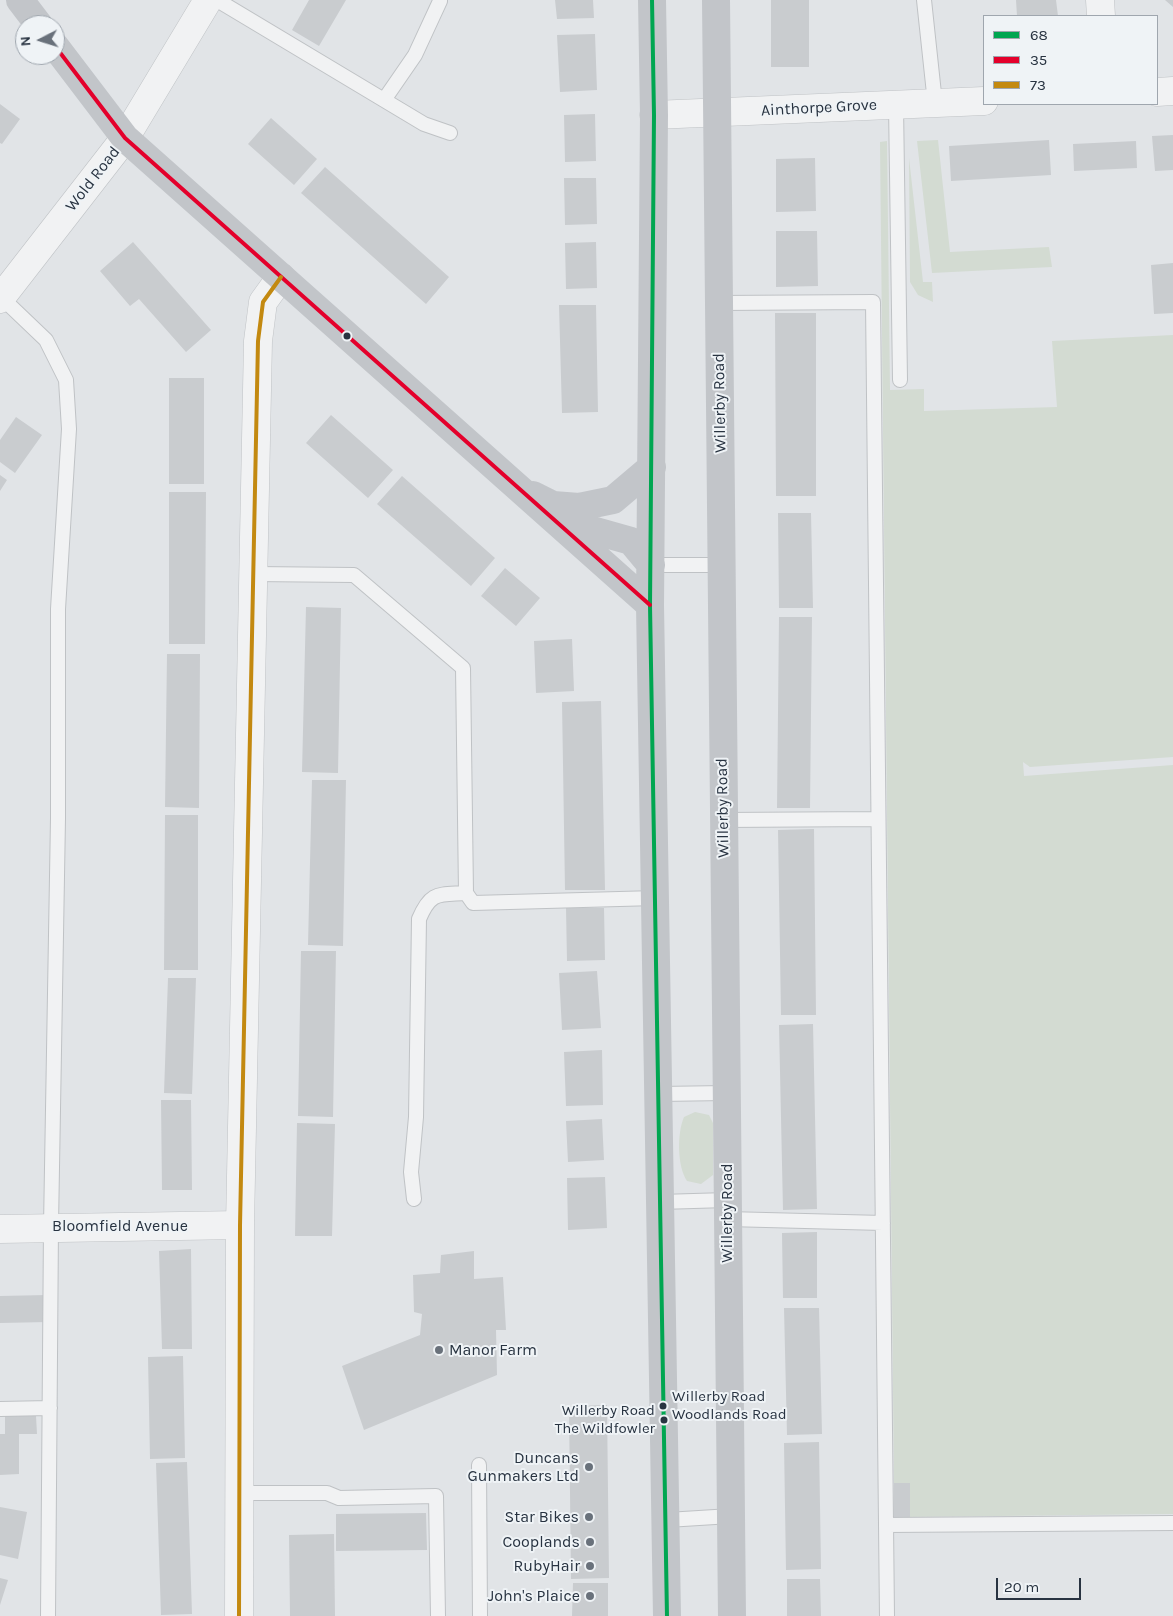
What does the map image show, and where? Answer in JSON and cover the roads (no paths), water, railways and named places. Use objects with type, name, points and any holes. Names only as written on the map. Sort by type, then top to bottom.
[{"type":"street","points":[[20,0],[31,15]]},
{"type":"street","name":"Wold Road","points":[[1,298],[125,138],[208,0]]},
{"type":"street","points":[[652,0],[654,115],[650,605],[667,1520],[667,1616]]},
{"type":"street","name":"Willerby Road","points":[[716,0],[732,1616]]},
{"type":"street","points":[[1100,0],[1101,15]]},
{"type":"street","points":[[65,59],[125,138],[650,605]]},
{"type":"street","points":[[1158,92],[1173,91]]},
{"type":"street","name":"Ainthorpe Grove","points":[[654,115],[717,114],[983,101]]},
{"type":"street","points":[[239,1616],[240,1225],[258,341],[263,302],[280,277]]},
{"type":"street","points":[[553,505],[579,507],[613,500],[652,467]]},
{"type":"street","points":[[520,488],[553,505],[592,530],[631,541],[651,565]]},
{"type":"street","name":"Bloomfield Avenue","points":[[0,1229],[51,1226],[240,1225]]},
{"type":"lane","points":[[217,0],[424,124],[450,133]]},
{"type":"lane","points":[[924,0],[935,103]]},
{"type":"lane","points":[[384,100],[415,55],[440,1]]},
{"type":"lane","points":[[896,105],[900,380]]},
{"type":"lane","points":[[1,298],[46,340],[66,380],[69,429],[58,609],[58,818],[51,1226],[48,1616]]},
{"type":"lane","points":[[719,303],[873,302],[887,1616]]},
{"type":"lane","points":[[651,565],[721,565]]},
{"type":"lane","points":[[253,574],[354,575],[463,668],[466,893],[473,903],[656,898]]},
{"type":"lane","points":[[723,820],[878,818]]},
{"type":"lane","points":[[414,1199],[411,1172],[416,1117],[419,919],[427,901],[438,895],[466,893]]},
{"type":"lane","points":[[659,1094],[726,1093]]},
{"type":"lane","points":[[660,1202],[727,1210],[883,1223]]},
{"type":"lane","points":[[0,1409],[50,1408]]},
{"type":"lane","points":[[479,1465],[480,1616]]},
{"type":"lane","points":[[240,1493],[328,1493],[339,1498],[436,1496],[438,1616]]},
{"type":"lane","points":[[667,1520],[731,1516]]},
{"type":"lane","points":[[886,1525],[1173,1523]]},
{"type":"place","name":"Manor Farm","points":[[439,1350]]},
{"type":"place","name":"Willerby Road Woodlands Road","points":[[663,1406]]},
{"type":"place","name":"Willerby Road The Wildfowler","points":[[664,1420]]},
{"type":"place","name":"Duncans Gunmakers Ltd","points":[[589,1467]]},
{"type":"place","name":"Star Bikes","points":[[589,1517]]},
{"type":"place","name":"Cooplands","points":[[590,1542]]},
{"type":"place","name":"RubyHair","points":[[590,1566]]},
{"type":"place","name":"John's Plaice","points":[[590,1596]]}]
